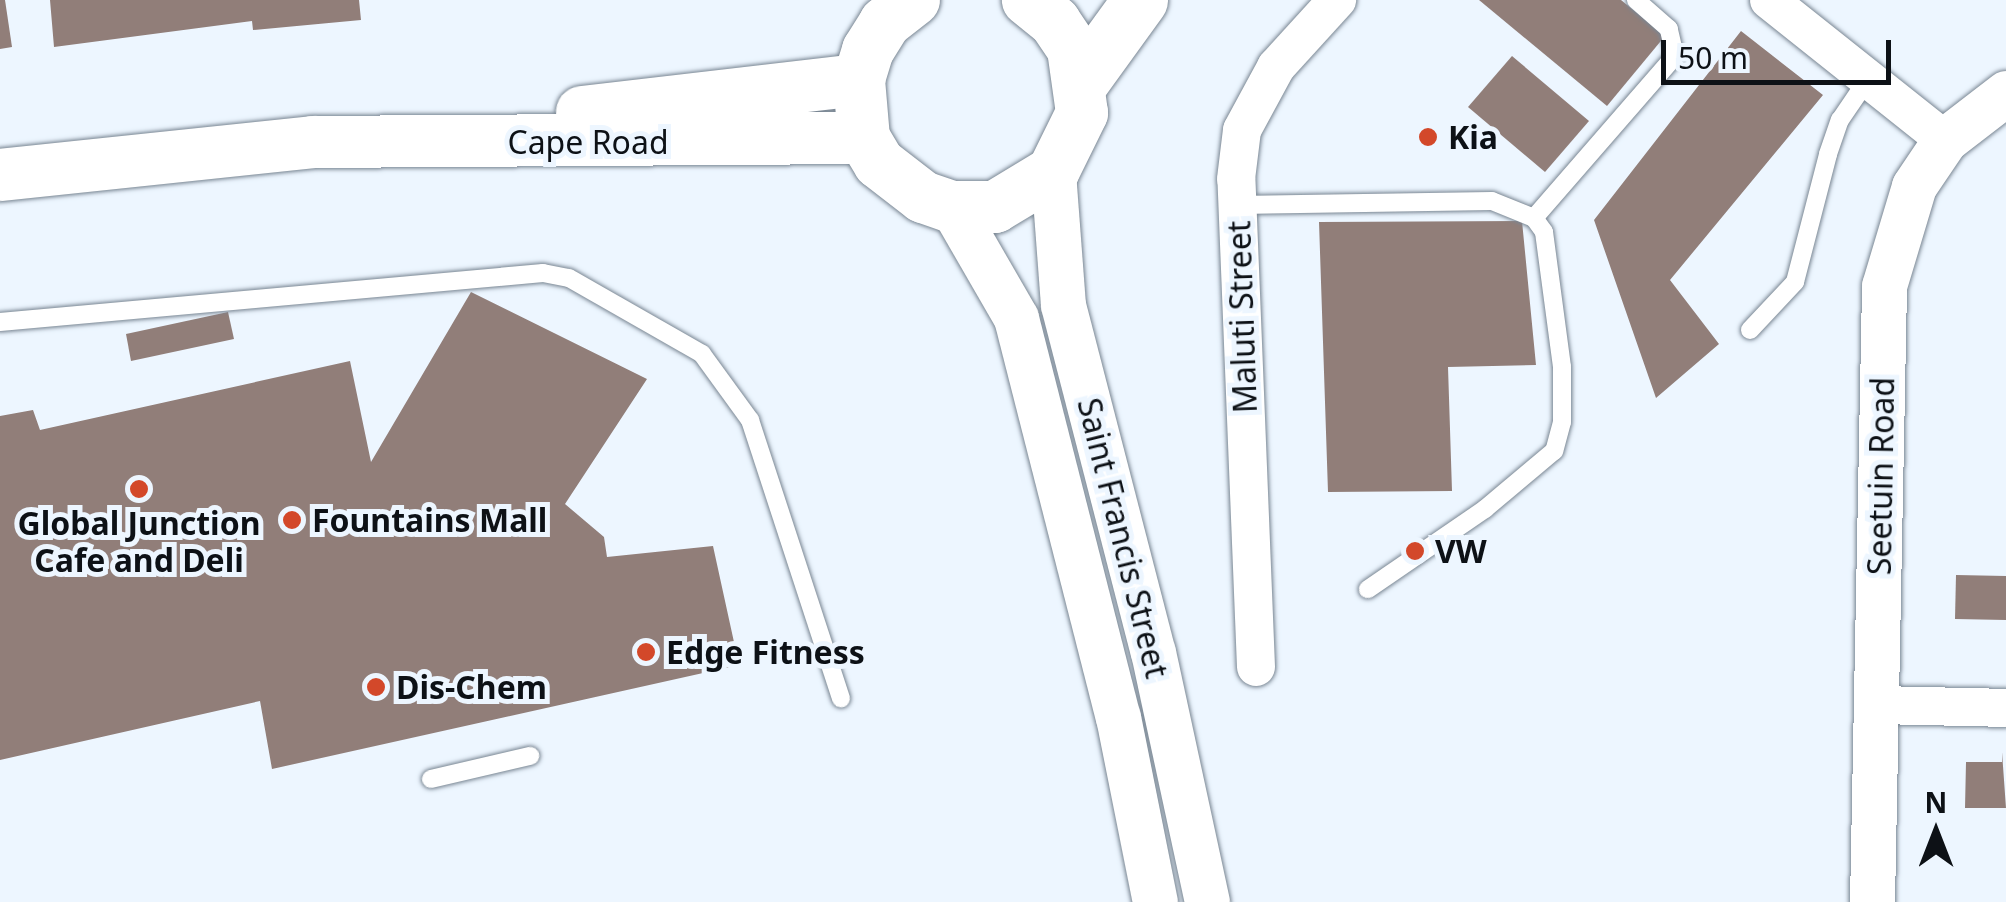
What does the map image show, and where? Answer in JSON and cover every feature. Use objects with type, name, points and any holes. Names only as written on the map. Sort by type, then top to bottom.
[{"type":"main road","points":[[1028,0],[1056,22],[1082,80]]},
{"type":"main road","points":[[896,8],[859,80],[864,138],[893,176],[952,207],[995,208],[1053,172],[1072,145],[1082,80],[1140,0]]},
{"type":"main road","name":"Cape Road","points":[[0,175],[859,80]]},
{"type":"main road","name":"Cape Road","points":[[312,142],[864,138]]},
{"type":"street","name":"Maluti Street","points":[[1256,667],[1237,205],[1242,130],[1256,96],[1336,0]]},
{"type":"street","points":[[1769,0],[1945,140]]},
{"type":"street","name":"Seetuin Road","points":[[1872,902],[1884,286],[1914,186],[1945,140],[2006,93]]},
{"type":"street","name":"Saint Francis Street","points":[[1053,172],[1064,305],[1158,671],[1207,902]]},
{"type":"street","points":[[952,207],[1016,318],[1118,717],[1155,902]]},
{"type":"street","points":[[1878,705],[2006,708]]},
{"type":"lane","points":[[1534,218],[1675,56],[1669,28],[1636,0]]},
{"type":"lane","points":[[1750,330],[1795,282],[1840,120],[1868,79]]},
{"type":"lane","points":[[1237,205],[1492,201],[1534,218],[1544,232],[1562,367],[1559,440],[1485,509],[1368,590]]},
{"type":"lane","points":[[0,322],[543,274],[570,278],[702,354],[750,420],[841,698]]},
{"type":"lane","points":[[432,780],[530,756]]},
{"type":"building","points":[[0,0],[5,0],[12,47],[0,49]]},
{"type":"building","points":[[50,0],[359,0],[361,20],[253,30],[252,21],[54,47]]},
{"type":"building","points":[[1479,0],[1621,0],[1665,36],[1607,106]]},
{"type":"building","points":[[1741,31],[1823,95],[1670,280],[1719,344],[1656,398],[1594,220]]},
{"type":"building","points":[[1512,56],[1589,121],[1545,172],[1468,107]]},
{"type":"building","points":[[1522,221],[1536,365],[1448,367],[1452,491],[1328,492],[1319,222]]},
{"type":"building","name":"Fountains Mall","points":[[471,292],[647,379],[565,504],[604,537],[607,557],[713,546],[739,665],[272,769],[260,701],[0,760],[0,416],[33,410],[40,430],[350,361],[371,462]]},
{"type":"building","points":[[228,312],[234,339],[131,361],[126,334]]},
{"type":"building","points":[[1956,575],[2006,576],[2006,620],[1955,619]]},
{"type":"building","points":[[2002,752],[2006,808],[1965,808],[1966,762],[2002,762]]},
{"type":"place","name":"Kia","points":[[1428,137]]},
{"type":"place","name":"Global Junction Cafe and Deli","points":[[139,489]]},
{"type":"place","name":"Fountains Mall","points":[[292,520]]},
{"type":"place","name":"VW","points":[[1415,551]]},
{"type":"place","name":"Edge Fitness","points":[[646,652]]},
{"type":"place","name":"Dis-Chem","points":[[376,687]]}]
